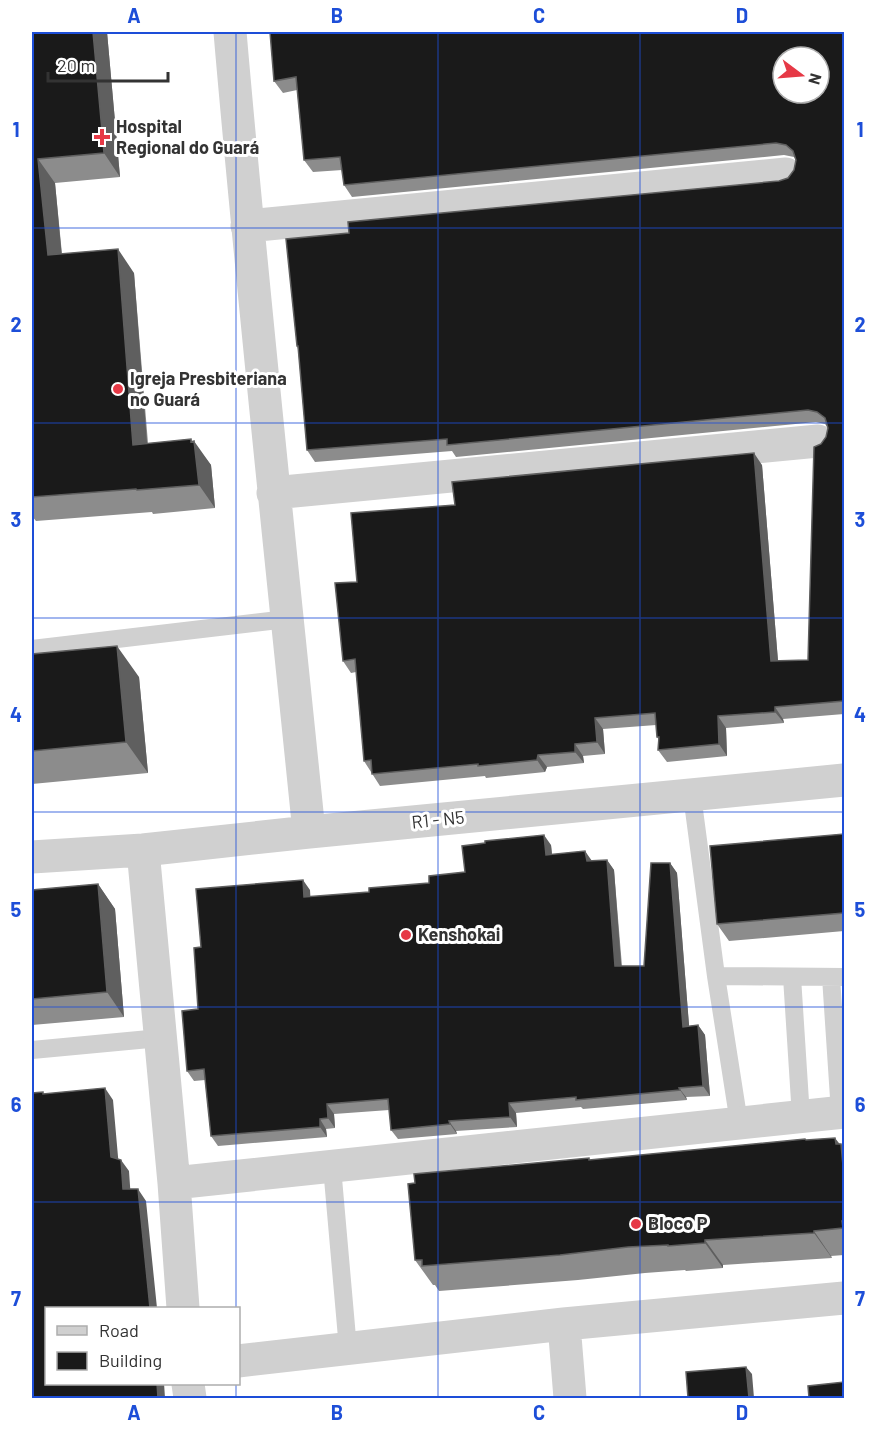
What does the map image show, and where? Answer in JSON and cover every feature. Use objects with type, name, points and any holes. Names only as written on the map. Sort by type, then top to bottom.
[{"type":"street","points":[[230,32],[273,493],[309,832]]},
{"type":"street","points":[[247,226],[786,174]]},
{"type":"street","points":[[273,493],[818,441]]},
{"type":"street","name":"R1 - N5","points":[[32,857],[143,850],[844,780]]},
{"type":"street","points":[[143,850],[174,1183],[183,1307]]},
{"type":"street","points":[[174,1183],[842,1112]]},
{"type":"street","points":[[240,1361],[564,1324],[844,1298]]},
{"type":"street","points":[[564,1324],[570,1398]]},
{"type":"lane","points":[[32,649],[287,619]]},
{"type":"lane","points":[[692,795],[716,976],[739,1123]]},
{"type":"lane","points":[[716,976],[838,977],[842,1112]]},
{"type":"lane","points":[[792,977],[801,1117]]},
{"type":"lane","points":[[32,1050],[160,1038]]},
{"type":"lane","points":[[332,1167],[348,1349]]},
{"type":"building","points":[[32,32],[93,32],[104,153],[38,159],[48,255],[118,249],[133,445],[191,439],[191,442],[194,441],[199,485],[32,497]]},
{"type":"building","points":[[270,32],[844,32],[844,701],[775,707],[775,712],[718,716],[719,744],[658,750],[659,737],[657,737],[655,713],[595,718],[597,742],[575,744],[575,752],[538,755],[537,760],[372,774],[371,760],[364,761],[355,659],[343,661],[335,583],[357,582],[351,513],[455,505],[452,482],[754,453],[771,661],[808,660],[814,447],[821,444],[828,428],[825,418],[817,412],[808,410],[447,445],[447,439],[307,450],[286,239],[349,233],[348,222],[779,181],[788,178],[794,170],[796,160],[793,151],[786,145],[776,143],[344,185],[340,157],[304,160],[296,77],[274,81]]},
{"type":"building","points":[[117,646],[126,742],[32,751],[32,654]]},
{"type":"building","points":[[844,834],[844,913],[717,924],[710,846]]},
{"type":"building","points":[[544,835],[546,855],[585,851],[587,861],[607,860],[615,966],[644,966],[651,863],[670,863],[683,1027],[698,1025],[703,1086],[576,1100],[576,1097],[509,1103],[510,1117],[449,1121],[450,1124],[391,1130],[388,1099],[327,1104],[328,1118],[320,1119],[320,1127],[211,1136],[204,1069],[187,1071],[182,1011],[198,1009],[194,948],[201,947],[196,889],[303,880],[304,897],[369,892],[369,888],[429,883],[429,876],[465,872],[462,846],[485,843],[485,841]]},
{"type":"building","points":[[98,884],[107,992],[32,999],[32,890]]},
{"type":"building","points":[[105,1088],[111,1157],[121,1160],[123,1189],[138,1189],[150,1307],[45,1307],[45,1385],[157,1385],[158,1398],[32,1398],[32,1093],[43,1092],[43,1094]]},
{"type":"building","name":"Bloco P","points":[[835,1138],[836,1144],[841,1144],[844,1177],[843,1228],[814,1231],[814,1233],[705,1240],[705,1243],[628,1247],[422,1266],[422,1260],[415,1260],[408,1184],[415,1183],[414,1174]]},
{"type":"building","points":[[746,1367],[749,1398],[688,1398],[686,1372]]},
{"type":"building","points":[[844,1382],[844,1398],[809,1398],[808,1386]]},
{"type":"place","name":"Hospital Regional do Guará","points":[[102,137]]},
{"type":"place","name":"Igreja Presbiteriana no Guará","points":[[118,389]]},
{"type":"place","name":"Kenshokai","points":[[406,935]]},
{"type":"place","name":"Bloco P","points":[[636,1224]]}]
